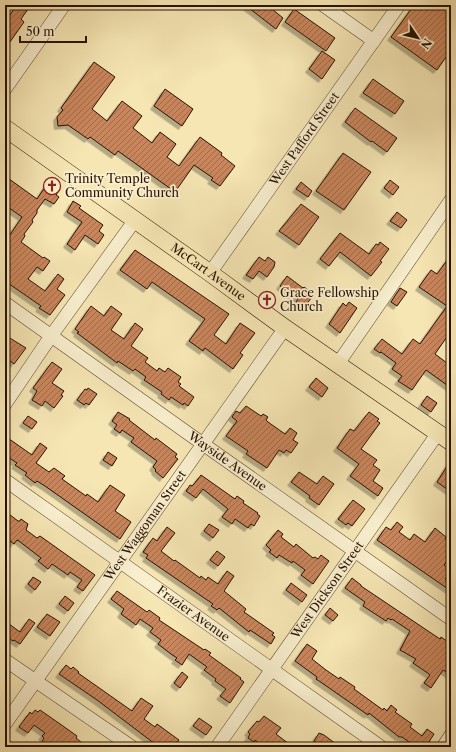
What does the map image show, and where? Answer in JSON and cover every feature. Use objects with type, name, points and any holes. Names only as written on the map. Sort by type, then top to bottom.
[{"type":"main road","name":"McCart Avenue","points":[[5,128],[337,365],[444,438]]},
{"type":"street","points":[[5,89],[64,5]]},
{"type":"street","points":[[324,5],[374,41]]},
{"type":"street","name":"West Pafford Street","points":[[210,273],[399,5]]},
{"type":"street","points":[[337,365],[451,200]]},
{"type":"street","points":[[5,404],[51,336],[135,220]]},
{"type":"street","name":"Wayside Avenue","points":[[5,303],[451,619]]},
{"type":"street","name":"West Waggoman Street","points":[[5,724],[285,328]]},
{"type":"street","name":"West Dickson Street","points":[[217,747],[355,551],[444,438]]},
{"type":"street","name":"Frazier Avenue","points":[[5,480],[381,747]]},
{"type":"street","points":[[5,660],[132,747]]},
{"type":"street","points":[[443,747],[451,736]]},
{"type":"building","points":[[17,5],[31,5],[21,19],[24,22],[5,49],[5,22]]},
{"type":"building","points":[[245,5],[267,5],[283,18],[276,29]]},
{"type":"building","points":[[414,5],[442,5],[451,11],[451,50],[437,70],[391,37]]},
{"type":"building","points":[[294,9],[335,38],[326,51],[285,22]]},
{"type":"building","points":[[322,51],[335,60],[322,79],[309,69]]},
{"type":"building","points":[[94,62],[115,77],[92,109],[107,121],[122,101],[142,116],[133,128],[152,143],[160,132],[176,144],[167,157],[179,166],[200,137],[222,153],[221,155],[235,166],[220,186],[211,180],[213,178],[194,165],[175,192],[118,151],[115,155],[90,137],[88,139],[68,125],[58,126],[57,117],[63,110],[61,108]]},
{"type":"building","points":[[373,79],[404,101],[395,114],[363,93]]},
{"type":"building","points":[[165,89],[193,109],[182,126],[154,106]]},
{"type":"building","points":[[355,108],[397,138],[387,152],[345,122]]},
{"type":"building","points":[[343,153],[371,172],[344,210],[316,191]]},
{"type":"building","points":[[5,176],[37,199],[47,184],[58,192],[56,195],[59,197],[54,204],[45,199],[37,210],[37,213],[32,220],[33,222],[24,234],[25,236],[21,242],[43,258],[44,257],[50,261],[43,271],[37,267],[28,279],[45,291],[58,274],[64,279],[57,289],[65,295],[50,315],[39,308],[41,306],[5,281],[5,257],[10,250],[5,247],[5,242],[22,217],[5,205]]},
{"type":"building","points":[[390,180],[399,187],[393,195],[384,188]]},
{"type":"building","points":[[301,182],[312,191],[308,197],[296,189]]},
{"type":"building","points":[[73,201],[81,206],[79,208],[103,225],[99,231],[104,235],[98,244],[85,235],[75,250],[67,244],[82,222],[67,212]]},
{"type":"building","points":[[301,204],[319,217],[299,245],[279,231]]},
{"type":"building","points":[[397,212],[407,220],[401,228],[390,221]]},
{"type":"building","points":[[340,233],[369,254],[376,244],[378,245],[380,242],[389,249],[380,261],[382,262],[371,276],[340,252],[329,266],[320,259]]},
{"type":"building","points":[[135,250],[229,314],[214,335],[226,344],[240,323],[255,333],[240,353],[243,355],[233,369],[205,348],[203,351],[189,341],[205,319],[152,282],[147,289],[120,270]]},
{"type":"building","points":[[451,255],[451,331],[435,354],[451,366],[451,388],[426,370],[412,390],[398,381],[402,376],[392,369],[396,363],[381,352],[380,353],[374,349],[382,339],[402,354],[413,339],[420,344],[447,306],[419,287],[431,270],[437,274]]},
{"type":"building","points":[[259,257],[265,261],[268,257],[275,262],[274,267],[267,277],[259,271],[253,279],[246,275]]},
{"type":"building","points":[[287,276],[314,294],[303,307],[296,302],[298,299],[297,298],[280,286]]},
{"type":"building","points":[[400,288],[407,292],[397,306],[391,302]]},
{"type":"building","points":[[349,302],[357,308],[340,333],[329,324],[343,303],[346,306]]},
{"type":"building","points":[[91,306],[104,316],[111,306],[122,314],[111,330],[124,339],[135,323],[143,329],[131,346],[148,358],[145,362],[157,371],[159,368],[165,372],[168,368],[181,377],[178,382],[181,384],[179,386],[194,397],[188,406],[184,403],[183,405],[171,397],[169,400],[161,394],[162,392],[144,380],[146,377],[135,369],[133,371],[118,361],[117,363],[77,333],[79,332],[75,329]]},
{"type":"building","points":[[5,335],[26,348],[14,364],[5,357]]},
{"type":"building","points":[[52,362],[62,369],[52,383],[64,391],[61,395],[63,396],[54,408],[45,401],[42,406],[32,400],[37,391],[33,388]]},
{"type":"building","points":[[316,378],[328,388],[322,397],[309,387]]},
{"type":"building","points":[[88,388],[97,394],[89,405],[86,403],[84,405],[77,400],[85,389],[87,390]]},
{"type":"building","points":[[427,396],[437,403],[431,412],[421,405]]},
{"type":"building","points":[[246,406],[261,416],[263,414],[268,417],[266,420],[268,422],[285,434],[290,428],[297,433],[293,440],[298,443],[291,453],[286,450],[284,453],[279,450],[267,468],[246,454],[248,451],[226,436],[237,421],[232,417],[236,411],[240,413]]},
{"type":"building","points":[[118,412],[130,419],[129,420],[155,440],[156,438],[177,454],[175,457],[178,459],[163,478],[155,471],[156,470],[153,467],[157,461],[131,442],[134,438],[122,430],[120,433],[114,429],[117,425],[112,421]]},
{"type":"building","points":[[369,412],[379,419],[377,421],[380,423],[361,449],[377,460],[373,465],[380,470],[373,481],[383,488],[378,496],[350,476],[359,464],[337,448],[350,429],[354,431]]},
{"type":"building","points":[[28,416],[37,422],[32,429],[23,423]]},
{"type":"building","points":[[5,436],[32,455],[40,443],[47,448],[36,463],[49,472],[54,468],[65,476],[62,479],[86,496],[87,494],[98,502],[110,485],[125,495],[115,511],[131,522],[120,539],[45,486],[37,481],[35,483],[25,475],[27,473],[15,465],[17,463],[5,455]]},
{"type":"building","points":[[108,452],[117,458],[112,466],[103,460]]},
{"type":"building","points":[[451,460],[451,492],[437,482]]},
{"type":"building","points":[[299,472],[317,484],[323,476],[334,484],[319,505],[309,498],[310,496],[291,482]]},
{"type":"building","points":[[201,475],[235,499],[237,496],[244,501],[243,503],[258,513],[257,514],[260,516],[254,526],[251,524],[248,528],[235,519],[232,524],[222,517],[228,509],[203,489],[196,498],[186,491]]},
{"type":"building","points":[[353,500],[365,509],[352,526],[348,523],[346,525],[338,519]]},
{"type":"building","points":[[5,511],[18,521],[21,519],[28,524],[26,530],[37,538],[40,536],[95,575],[83,591],[77,587],[82,580],[70,572],[68,575],[52,564],[48,569],[38,561],[41,558],[19,541],[17,540],[14,544],[5,537]]},
{"type":"building","points":[[397,522],[403,527],[399,532],[410,540],[414,534],[425,542],[435,528],[451,543],[451,556],[444,565],[451,571],[445,579],[451,583],[451,591],[377,540],[386,527],[391,530]]},
{"type":"building","points":[[209,524],[219,530],[213,538],[204,531]]},
{"type":"building","points":[[167,527],[175,533],[161,551],[200,578],[201,576],[206,580],[208,577],[218,584],[227,571],[234,576],[224,591],[246,609],[244,612],[274,633],[272,635],[275,637],[271,644],[250,630],[249,632],[219,608],[217,610],[211,606],[213,604],[146,558],[148,555],[143,552],[153,538],[157,541]]},
{"type":"building","points":[[278,530],[283,534],[281,537],[294,547],[296,544],[313,558],[315,557],[318,559],[321,555],[329,561],[313,584],[301,575],[305,570],[293,561],[292,563],[279,555],[277,558],[269,552],[271,550],[266,545]]},
{"type":"building","points":[[217,551],[225,557],[218,566],[210,560]]},
{"type":"building","points":[[33,577],[41,582],[35,590],[28,584]]},
{"type":"building","points":[[352,578],[361,586],[440,639],[441,637],[451,644],[451,675],[443,670],[431,688],[424,683],[430,675],[413,663],[416,659],[400,650],[410,631],[392,619],[391,620],[388,618],[386,621],[363,606],[365,602],[345,588]]},
{"type":"building","points":[[291,583],[307,595],[302,602],[286,590]]},
{"type":"building","points":[[117,591],[147,612],[149,610],[160,618],[159,620],[204,650],[205,649],[211,653],[209,655],[241,678],[240,679],[244,682],[230,703],[220,696],[226,689],[204,670],[207,667],[189,654],[182,665],[175,660],[177,658],[158,644],[161,640],[150,632],[153,628],[140,619],[136,625],[121,614],[124,609],[111,599]]},
{"type":"building","points":[[65,596],[74,603],[68,611],[59,604]]},
{"type":"building","points":[[330,608],[338,615],[333,621],[325,615]]},
{"type":"building","points":[[47,614],[60,622],[50,636],[37,627]]},
{"type":"building","points":[[29,619],[35,623],[20,644],[5,636],[5,621],[20,632]]},
{"type":"building","points":[[307,644],[317,651],[312,659],[326,670],[355,687],[354,689],[383,710],[384,708],[387,711],[391,705],[397,710],[395,712],[412,724],[410,727],[422,736],[427,729],[434,734],[427,745],[424,747],[416,747],[402,737],[399,737],[369,713],[368,715],[316,679],[317,677],[295,661]]},
{"type":"building","points":[[66,665],[71,669],[73,667],[79,672],[78,673],[132,711],[141,698],[153,706],[144,719],[155,727],[157,724],[179,740],[174,747],[159,747],[97,700],[59,674]]},
{"type":"building","points":[[182,672],[188,677],[180,688],[174,683]]},
{"type":"building","points":[[35,710],[38,712],[40,710],[63,726],[77,736],[76,738],[87,747],[49,747],[42,742],[44,738],[42,736],[45,733],[34,725],[28,733],[19,727],[30,712],[32,714]]},
{"type":"building","points":[[264,716],[281,728],[276,734],[293,747],[274,747],[270,744],[268,747],[264,747],[255,740],[254,742],[248,738],[250,734],[248,732],[257,721],[259,722]]},
{"type":"building","points":[[199,718],[212,727],[206,735],[193,726]]},
{"type":"building","points":[[319,733],[340,747],[315,747],[318,744],[314,741]]},
{"type":"place","name":"Trinity Temple Community Church","points":[[52,186]]},
{"type":"place","name":"Grace Fellowship Church","points":[[267,300]]}]
